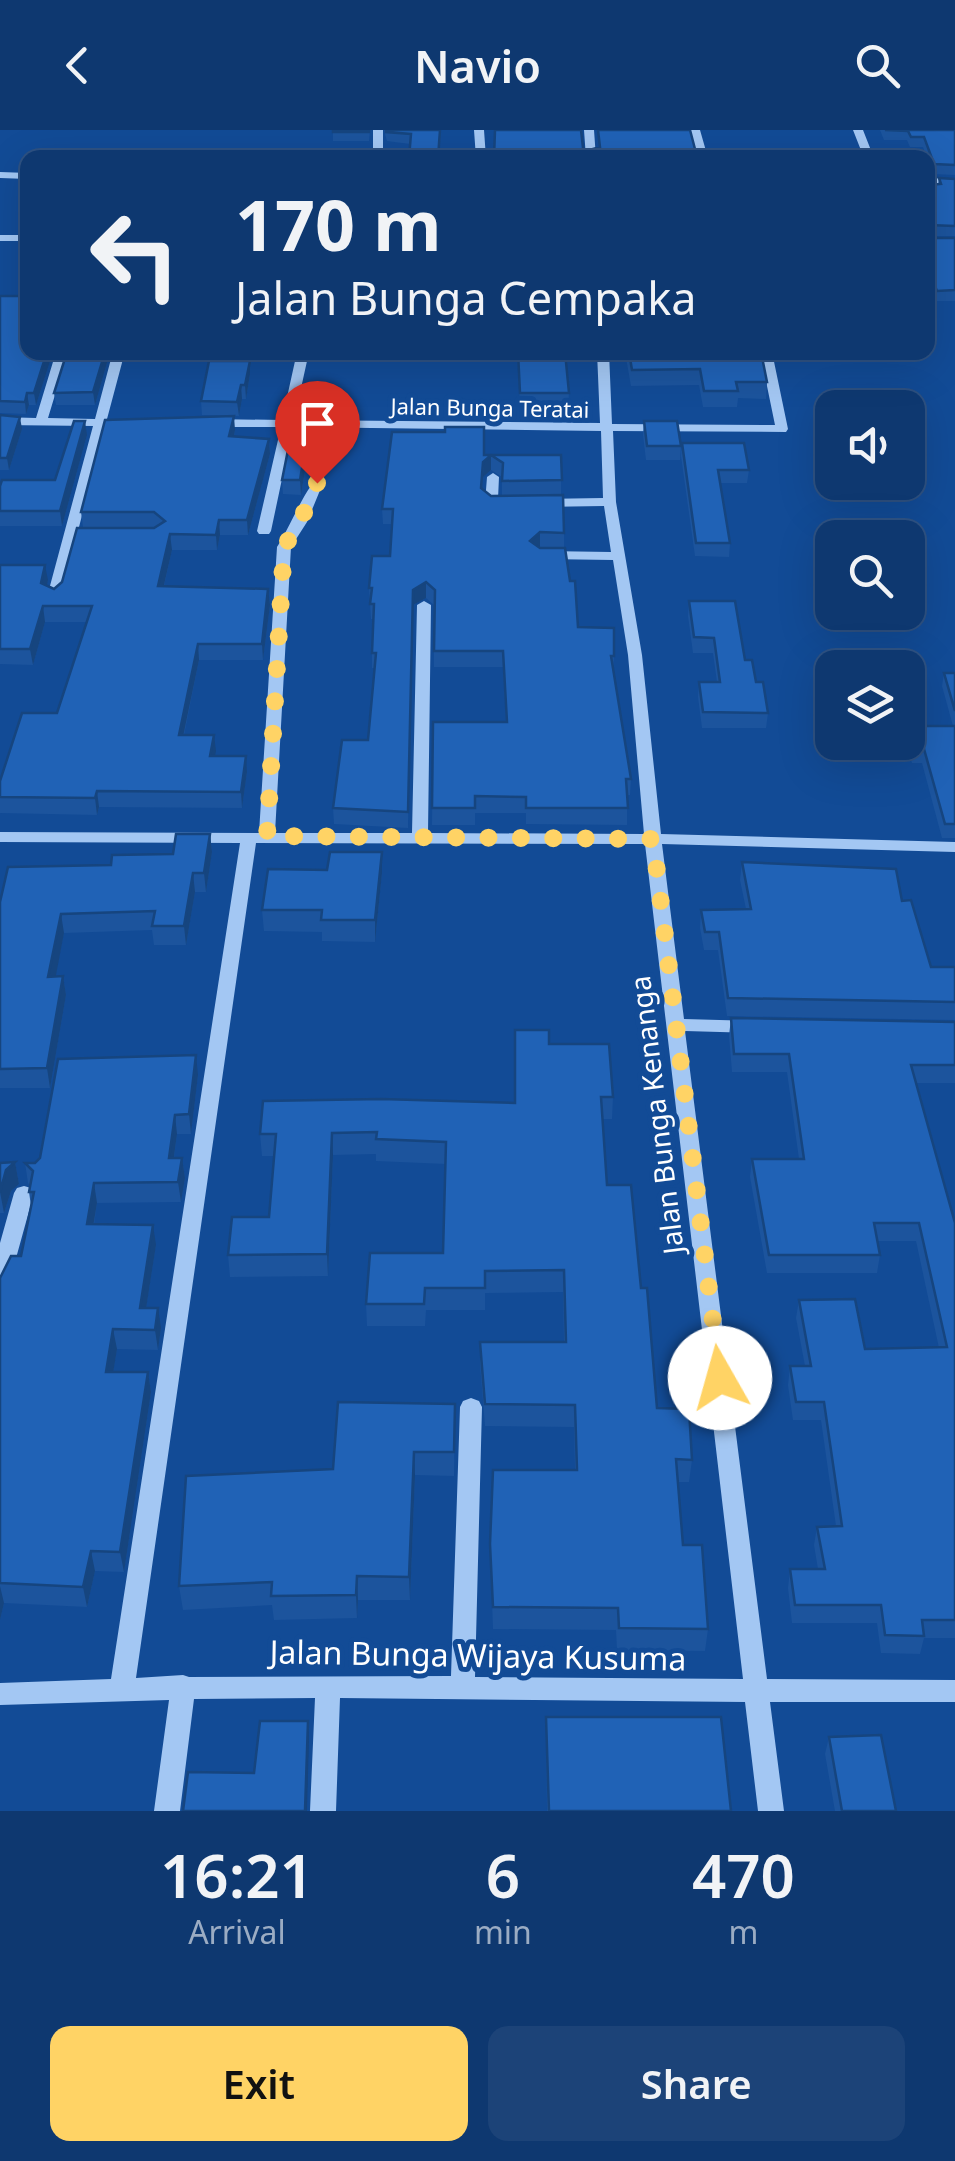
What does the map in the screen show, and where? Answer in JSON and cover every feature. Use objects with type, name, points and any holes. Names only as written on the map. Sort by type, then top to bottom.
[{"type":"street","points":[[41,422],[60,360]]},
{"type":"street","points":[[54,597],[117,360]]},
{"type":"street","points":[[264,531],[301,360]]},
{"type":"street","name":"Jalan Bunga Kenanga","points":[[603,360],[610,502],[638,684],[653,839],[771,1811]]},
{"type":"street","name":"Jalan Bunga Teratai","points":[[194,423],[604,430],[782,428],[768,360]]},
{"type":"street","points":[[0,422],[137,423]]},
{"type":"street","points":[[493,477],[491,503],[610,502]]},
{"type":"street","points":[[122,1688],[258,836],[284,547],[317,483]]},
{"type":"street","points":[[70,534],[89,535]]},
{"type":"street","points":[[540,555],[619,556]]},
{"type":"street","points":[[420,840],[424,605]]},
{"type":"street","points":[[0,837],[653,839],[955,847]]},
{"type":"street","points":[[677,1026],[776,1027]]},
{"type":"street","points":[[0,1280],[24,1193]]},
{"type":"street","points":[[463,1684],[470,1407]]},
{"type":"street","name":"Jalan Bunga Wijaya Kusuma","points":[[0,1694],[183,1686],[463,1684],[758,1692],[955,1691]]},
{"type":"street","points":[[166,1811],[183,1686]]},
{"type":"street","points":[[323,1811],[328,1687]]},
{"type":"building","points":[[369,130],[369,132],[333,132]]},
{"type":"building","points":[[440,130],[439,150],[410,150],[411,134],[386,132]]},
{"type":"building","points":[[495,130],[581,130],[585,150],[494,150]]},
{"type":"building","points":[[598,130],[690,130],[695,149],[702,150],[590,150],[600,147]]},
{"type":"building","points":[[885,130],[955,130],[955,165],[935,164],[935,150],[929,150],[924,137],[911,137],[908,131]]},
{"type":"building","points":[[939,178],[955,179],[955,226],[935,225],[935,184],[941,184]]},
{"type":"building","points":[[935,238],[955,238],[955,290],[937,291]]},
{"type":"building","points":[[0,296],[20,296],[20,360],[44,360],[34,393],[27,393],[25,402],[0,401]]},
{"type":"building","points":[[64,360],[103,360],[93,392],[54,393]]},
{"type":"building","points":[[518,360],[566,360],[569,393],[520,393]]},
{"type":"building","points":[[630,360],[763,360],[767,382],[736,382],[738,391],[704,391],[700,369],[632,370]]},
{"type":"building","points":[[209,361],[250,361],[237,402],[201,401]]},
{"type":"building","points":[[0,415],[20,417],[7,458],[0,458]]},
{"type":"building","points":[[234,416],[229,436],[269,439],[247,520],[219,520],[216,535],[170,534],[158,586],[268,589],[262,644],[198,644],[179,735],[214,735],[210,756],[246,756],[241,792],[97,791],[95,798],[0,797],[0,781],[22,713],[57,713],[92,606],[43,606],[30,649],[0,649],[0,565],[45,565],[41,583],[54,589],[62,582],[77,528],[154,528],[165,521],[154,512],[81,512],[105,420]]},
{"type":"building","points":[[74,421],[85,421],[60,511],[0,511],[2,480],[55,480]]},
{"type":"building","points":[[644,421],[677,421],[681,446],[647,446]]},
{"type":"building","points":[[445,427],[484,427],[484,455],[491,455],[483,462],[481,488],[491,496],[563,495],[564,533],[540,532],[530,541],[540,548],[565,548],[570,581],[575,581],[578,627],[614,628],[611,656],[631,779],[626,779],[628,808],[526,808],[526,797],[475,796],[475,808],[432,808],[433,722],[507,722],[503,651],[434,651],[435,590],[426,582],[413,590],[408,812],[333,808],[342,740],[368,740],[376,653],[372,653],[374,604],[370,604],[369,588],[372,556],[390,556],[393,509],[382,509],[392,432],[445,432]]},
{"type":"building","points":[[682,443],[744,443],[749,470],[718,470],[730,543],[696,543]]},
{"type":"building","points":[[288,450],[305,450],[300,480],[282,480]]},
{"type":"building","points":[[491,455],[561,455],[562,480],[502,481],[503,463]]},
{"type":"building","points":[[689,601],[735,601],[745,660],[752,660],[756,682],[763,682],[768,713],[703,712],[699,682],[720,682],[714,638],[694,637]]},
{"type":"building","points":[[944,673],[955,673],[955,711]]},
{"type":"building","points":[[925,726],[955,726],[955,824],[945,824],[925,753]]},
{"type":"building","points":[[176,834],[210,834],[204,873],[193,873],[184,926],[152,926],[155,911],[61,914],[48,977],[63,976],[47,1068],[0,1069],[0,902],[8,867],[111,865],[112,855],[173,854]]},
{"type":"building","points":[[330,852],[382,852],[375,920],[321,920],[322,910],[262,910],[268,869],[327,870]]},
{"type":"building","points":[[742,862],[896,869],[902,901],[911,900],[931,967],[955,967],[955,1002],[728,998],[719,932],[705,932],[701,910],[751,909]]},
{"type":"building","points":[[731,1018],[955,1022],[955,1065],[911,1065],[955,1223],[955,1620],[922,1620],[924,1636],[885,1635],[881,1605],[795,1605],[790,1569],[825,1569],[817,1527],[842,1526],[824,1402],[796,1402],[790,1366],[811,1366],[799,1300],[855,1299],[865,1349],[947,1347],[919,1223],[874,1223],[880,1255],[769,1255],[752,1159],[804,1159],[789,1054],[734,1054]]},
{"type":"building","points":[[515,1030],[549,1030],[549,1044],[609,1044],[613,1097],[601,1097],[607,1185],[631,1185],[641,1288],[647,1288],[657,1408],[689,1409],[692,1460],[676,1459],[683,1545],[702,1545],[708,1629],[619,1628],[618,1608],[493,1607],[493,1470],[577,1470],[575,1405],[485,1404],[480,1342],[566,1342],[564,1270],[485,1271],[485,1288],[425,1288],[424,1304],[366,1304],[370,1253],[443,1253],[446,1142],[376,1139],[377,1132],[332,1133],[327,1254],[228,1255],[232,1217],[269,1217],[276,1134],[260,1134],[263,1101],[515,1103]]},
{"type":"building","points":[[196,1055],[189,1114],[175,1115],[169,1158],[182,1158],[178,1182],[94,1183],[87,1224],[153,1225],[140,1308],[158,1308],[155,1330],[113,1329],[106,1372],[148,1372],[120,1552],[91,1551],[83,1587],[0,1583],[0,1278],[11,1256],[21,1256],[34,1192],[29,1192],[33,1171],[25,1163],[35,1163],[40,1158],[58,1059]]},
{"type":"building","points":[[15,1162],[6,1170],[0,1192],[0,1163]]},
{"type":"building","points":[[338,1402],[455,1404],[454,1452],[414,1452],[409,1577],[357,1576],[356,1595],[271,1596],[272,1582],[179,1586],[186,1476],[333,1469]]},
{"type":"building","points":[[546,1717],[721,1717],[731,1811],[549,1811]]},
{"type":"building","points":[[260,1721],[308,1721],[305,1811],[183,1811],[188,1772],[254,1773]]},
{"type":"building","points":[[881,1735],[896,1811],[842,1811],[829,1737]]},
{"type":"route","points":[[317,483],[284,547],[267,836],[653,839],[720,1378]]}]
